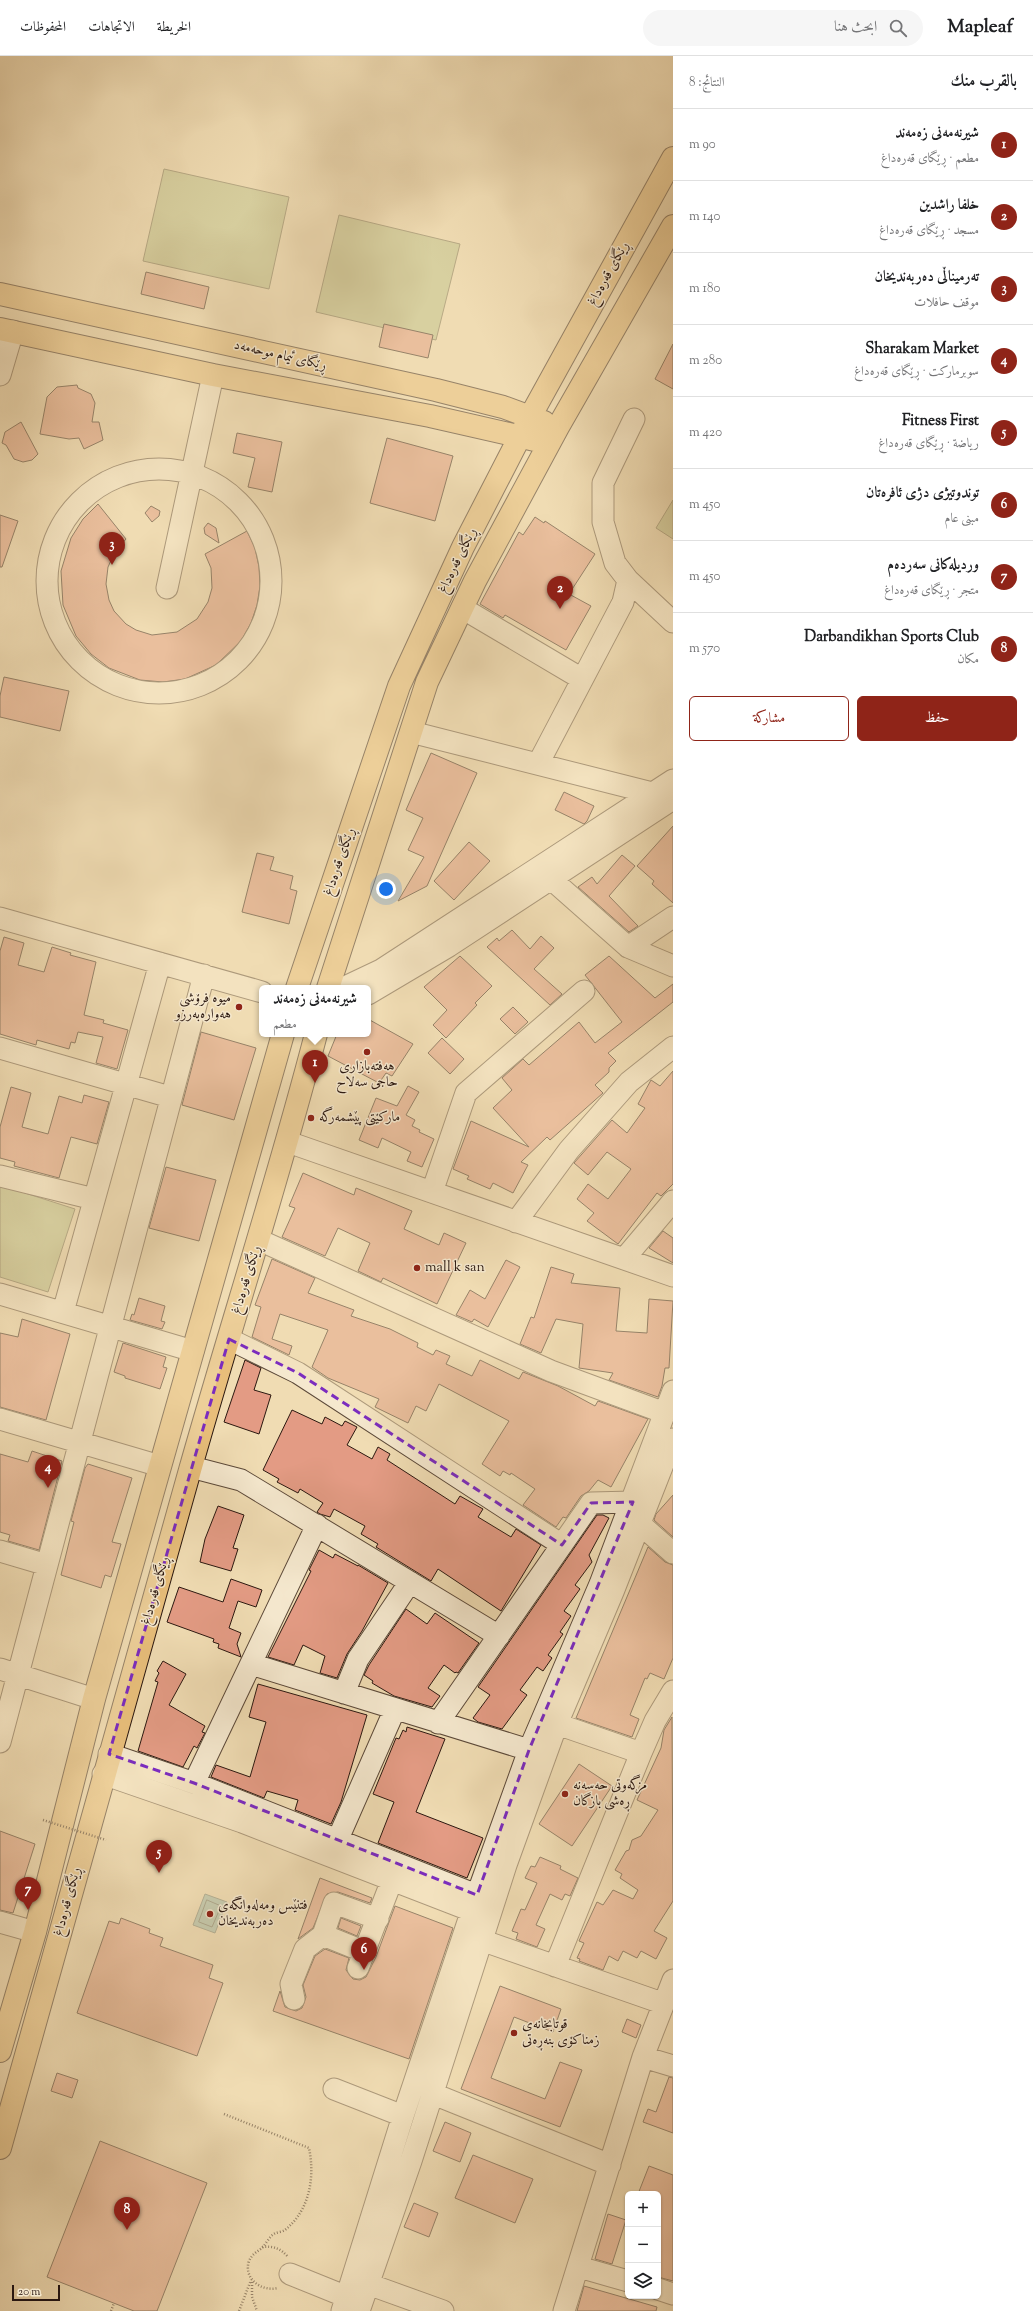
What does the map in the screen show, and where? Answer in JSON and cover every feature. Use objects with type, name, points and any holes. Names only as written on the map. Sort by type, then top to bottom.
[{"type":"main road","name":"ڕێگای قەرەداغ","points":[[298,985],[399,686],[463,548],[520,436],[673,158]]},
{"type":"main road","name":"ڕێگای قەرەداغ","points":[[329,985],[427,682],[462,608],[554,435],[673,226]]},
{"type":"main road","name":"ڕێگای ئیمام موحەمەد","points":[[0,294],[436,390],[502,407],[530,417],[554,435]]},
{"type":"main road","points":[[6,330],[213,376],[430,416],[520,436],[554,435]]},
{"type":"main road","points":[[430,416],[436,390]]},
{"type":"main road","name":"ڕێگای قەرەداغ","points":[[0,2051],[34,1932],[94,1698],[282,1037]]},
{"type":"main road","name":"ڕێگای قەرەداغ","points":[[0,2148],[106,1764],[191,1467],[288,1142],[315,1037]]},
{"type":"street","points":[[0,375],[6,330]]},
{"type":"street","points":[[167,588],[213,376]]},
{"type":"street","points":[[634,420],[603,483],[603,522],[616,564],[628,580],[673,622]]},
{"type":"street","points":[[168,469],[192,473],[216,483],[236,498],[259,528],[268,552],[272,576],[267,614],[256,639],[248,651],[227,671],[215,679],[188,690],[173,693],[152,693],[130,690],[103,679],[91,671],[71,650],[63,638],[51,611],[48,597],[48,568],[51,554],[55,540],[69,514],[86,496],[107,482],[143,470],[168,469]]},
{"type":"street","points":[[538,764],[622,602],[628,580]]},
{"type":"street","points":[[462,608],[582,679]]},
{"type":"street","points":[[411,732],[652,793]]},
{"type":"street","points":[[371,992],[449,946],[544,873],[652,793],[673,780]]},
{"type":"street","points":[[349,985],[381,970],[544,873],[673,799]]},
{"type":"street","points":[[544,873],[628,947],[673,966]]},
{"type":"street","points":[[628,947],[673,917]]},
{"type":"street","points":[[0,918],[259,991]]},
{"type":"street","points":[[63,1312],[160,963]]},
{"type":"street","points":[[0,1742],[9,1671],[47,1566],[170,1096],[204,976]]},
{"type":"street","points":[[432,1192],[466,1093],[584,991]]},
{"type":"street","points":[[516,1222],[569,1150],[629,1082],[673,1047]]},
{"type":"street","points":[[0,1048],[170,1096]]},
{"type":"street","points":[[288,1142],[673,1276]]},
{"type":"street","points":[[0,1176],[94,1199]]},
{"type":"street","points":[[624,1259],[673,1201]]},
{"type":"street","points":[[259,1240],[551,1371],[665,1413]]},
{"type":"street","points":[[0,1294],[193,1350]]},
{"type":"street","points":[[229,1340],[298,1374],[562,1545]]},
{"type":"street","points":[[350,2306],[401,2158],[431,2093],[481,1940],[483,1906],[529,1750],[600,1584],[673,1391]]},
{"type":"street","points":[[0,1419],[160,1466]]},
{"type":"street","points":[[350,2306],[368,2284],[401,2158],[403,2116],[483,1906],[640,1524],[673,1439]]},
{"type":"street","points":[[191,1467],[241,1480],[499,1636]]},
{"type":"street","points":[[438,1723],[591,1503],[632,1502]]},
{"type":"street","points":[[640,1524],[673,1552]]},
{"type":"street","points":[[194,1783],[317,1525]]},
{"type":"street","points":[[0,1551],[47,1566]]},
{"type":"street","points":[[344,1693],[358,1660],[410,1582]]},
{"type":"street","points":[[251,1664],[529,1750]]},
{"type":"street","points":[[9,1671],[94,1698]]},
{"type":"street","points":[[555,1966],[641,1753],[655,1721],[673,1691]]},
{"type":"street","points":[[337,1841],[395,1709]]},
{"type":"street","points":[[557,1724],[641,1753]]},
{"type":"street","points":[[106,1764],[194,1783],[337,1841],[483,1906]]},
{"type":"street","points":[[106,1764],[242,1822],[392,1880],[483,1906]]},
{"type":"street","points":[[323,1935],[362,1960],[392,1880]]},
{"type":"street","points":[[294,1999],[292,1984],[305,1949],[323,1935],[334,1903],[378,1919]]},
{"type":"street","points":[[0,1922],[34,1932]]},
{"type":"street","points":[[481,1940],[662,2003]]},
{"type":"street","points":[[564,2311],[644,2057],[662,2003],[673,1980]]},
{"type":"street","points":[[644,2057],[673,2066]]},
{"type":"street","points":[[334,2089],[403,2116]]},
{"type":"street","points":[[431,2093],[610,2165]]},
{"type":"street","points":[[579,2267],[625,2280]]},
{"type":"street","points":[[290,2274],[350,2306]]},
{"type":"street","points":[[368,2284],[443,2311]]},
{"type":"street","points":[[661,2290],[673,2294]]},
{"type":"path","points":[[43,1820],[106,1840]]},
{"type":"path","points":[[224,2114],[309,2148],[312,2166],[311,2184],[301,2211],[285,2230],[273,2234],[262,2247],[254,2253],[249,2261],[248,2270],[251,2280],[252,2297],[257,2311]]},
{"type":"path","points":[[251,2280],[258,2286],[268,2289],[277,2288],[285,2283],[290,2274],[291,2265],[288,2256],[281,2249],[272,2246],[262,2247]]},
{"type":"path","points":[[239,2311],[251,2280]]},
{"type":"path","points":[[111,2311],[114,2303]]},
{"type":"highlighted area","points":[[229,1339],[298,1373],[562,1545],[591,1503],[633,1502],[529,1750],[477,1895],[194,1783],[109,1754]]},
{"type":"green space","points":[[164,169],[289,197],[269,289],[143,261]]},
{"type":"green space","points":[[339,215],[460,244],[436,340],[316,312]]},
{"type":"green space","points":[[673,500],[673,539],[656,528]]},
{"type":"green space","points":[[0,1185],[75,1209],[48,1292],[0,1277]]},
{"type":"water","name":"فتنێس ومەلەوانگەی دەربەندیخان","points":[[205,1894],[227,1902],[215,1933],[193,1925]]},
{"type":"building","points":[[146,272],[209,287],[204,309],[141,294]]},
{"type":"building","points":[[384,324],[433,335],[428,358],[379,347]]},
{"type":"building","points":[[673,344],[673,389],[655,379]]},
{"type":"building","points":[[77,385],[78,388],[91,394],[95,403],[92,422],[99,422],[103,440],[84,449],[79,438],[69,439],[40,434],[47,397],[57,387]]},
{"type":"building","points":[[21,422],[38,454],[32,460],[23,462],[14,459],[6,445],[2,443],[5,432]]},
{"type":"building","points":[[237,433],[282,442],[272,492],[248,487],[255,458],[233,453]]},
{"type":"building","points":[[387,438],[453,456],[435,521],[370,503]]},
{"type":"building","points":[[98,504],[126,539],[115,552],[108,567],[106,584],[109,600],[114,611],[126,624],[136,630],[152,635],[177,632],[197,619],[208,602],[212,588],[211,568],[205,554],[247,531],[255,548],[259,567],[260,586],[257,605],[251,623],[241,641],[216,665],[185,679],[163,682],[140,680],[109,668],[91,654],[76,636],[63,605],[61,571],[71,538],[83,519]]},
{"type":"building","points":[[151,506],[160,511],[159,516],[152,522],[145,513]]},
{"type":"building","points":[[0,515],[18,521],[2,567],[0,567]]},
{"type":"building","points":[[535,517],[544,523],[545,521],[595,554],[569,594],[591,606],[566,650],[505,615],[503,618],[480,604],[519,532],[523,535]]},
{"type":"building","points":[[208,523],[216,528],[219,543],[205,534],[204,528]]},
{"type":"building","points":[[4,677],[69,691],[60,731],[0,717],[0,696]]},
{"type":"building","points":[[431,753],[477,773],[427,886],[398,901],[424,857],[408,850],[423,818],[406,810]]},
{"type":"building","points":[[564,792],[594,806],[584,824],[555,810]]},
{"type":"building","points":[[673,826],[673,903],[652,884],[654,881],[637,866]]},
{"type":"building","points":[[469,842],[490,861],[454,900],[434,881]]},
{"type":"building","points":[[257,853],[274,857],[270,870],[293,876],[290,889],[297,891],[289,924],[242,912]]},
{"type":"building","points":[[622,855],[635,866],[609,896],[638,926],[629,932],[578,887],[592,877],[597,884]]},
{"type":"building","points":[[512,930],[530,949],[541,936],[554,948],[534,969],[562,994],[550,1005],[487,947],[497,938],[499,941]]},
{"type":"building","points":[[4,937],[24,943],[18,965],[44,972],[52,947],[71,953],[70,955],[96,962],[84,1015],[104,1020],[103,1023],[128,1030],[117,1069],[96,1063],[103,1037],[78,1032],[75,1043],[71,1042],[69,1049],[37,1040],[36,1045],[0,1034],[0,951]]},
{"type":"building","points":[[460,956],[492,986],[475,1003],[477,1005],[446,1038],[433,1025],[447,1010],[424,987]]},
{"type":"building","points":[[609,956],[655,998],[673,984],[673,1002],[608,1053],[616,1061],[609,1068],[609,1072],[595,1085],[603,1093],[550,1140],[547,1137],[521,1162],[528,1165],[513,1193],[493,1183],[490,1189],[467,1179],[469,1176],[453,1169],[471,1121],[529,1147],[493,1108],[512,1090],[502,1078],[523,1059],[529,1065],[579,1022],[595,1043],[622,1022],[585,975]]},
{"type":"building","points":[[513,1007],[528,1022],[515,1034],[500,1019]]},
{"type":"building","points":[[371,1021],[413,1044],[392,1076],[386,1073],[379,1083],[328,1056],[336,1037],[371,1037]]},
{"type":"building","points":[[201,1032],[256,1048],[234,1120],[182,1105]]},
{"type":"building","points":[[442,1038],[464,1059],[450,1074],[428,1053]]},
{"type":"building","points":[[673,1071],[673,1184],[661,1196],[657,1193],[618,1244],[587,1221],[594,1213],[577,1199],[588,1184],[608,1199],[631,1169],[607,1152],[588,1175],[574,1163],[612,1120],[627,1133],[645,1108],[638,1104],[651,1080],[660,1086]]},
{"type":"building","points":[[408,1086],[419,1092],[406,1115],[415,1120],[412,1126],[420,1130],[419,1132],[434,1139],[422,1167],[407,1161],[411,1152],[382,1138],[378,1148],[359,1140],[376,1098],[397,1106]]},
{"type":"building","points":[[11,1087],[31,1093],[22,1127],[48,1134],[59,1096],[82,1103],[84,1095],[109,1102],[97,1144],[71,1137],[59,1178],[14,1166],[15,1162],[0,1158],[0,1127]]},
{"type":"building","points":[[166,1167],[216,1180],[199,1241],[149,1228]]},
{"type":"building","points":[[303,1173],[354,1195],[356,1188],[412,1211],[404,1229],[439,1245],[444,1233],[466,1243],[437,1304],[383,1278],[381,1282],[358,1271],[370,1243],[338,1228],[325,1256],[282,1237],[295,1208],[289,1206]]},
{"type":"building","points":[[663,1231],[673,1238],[673,1263],[649,1248]]},
{"type":"building","points":[[272,1259],[315,1278],[308,1293],[354,1310],[351,1316],[390,1329],[418,1343],[417,1347],[433,1355],[436,1350],[450,1356],[446,1364],[472,1376],[480,1360],[519,1379],[523,1372],[558,1386],[595,1406],[598,1401],[648,1419],[611,1487],[598,1480],[589,1491],[581,1496],[566,1518],[563,1517],[556,1527],[523,1505],[535,1489],[511,1473],[510,1475],[503,1471],[500,1476],[482,1464],[509,1421],[439,1384],[426,1411],[416,1406],[408,1423],[375,1407],[379,1399],[328,1378],[312,1367],[328,1330],[280,1314],[272,1339],[292,1346],[289,1355],[252,1337],[261,1307],[255,1305]]},
{"type":"building","points":[[506,1260],[520,1267],[488,1327],[474,1319],[472,1322],[456,1315],[470,1290],[485,1299]]},
{"type":"building","points":[[551,1267],[574,1274],[571,1283],[620,1288],[616,1331],[647,1333],[649,1299],[673,1301],[669,1368],[665,1368],[662,1386],[658,1397],[609,1380],[613,1373],[579,1368],[583,1324],[556,1319],[541,1353],[520,1344],[531,1317],[534,1318]]},
{"type":"building","points":[[139,1298],[165,1306],[161,1321],[165,1322],[162,1329],[130,1320],[132,1314],[134,1315]]},
{"type":"building","points":[[22,1319],[70,1334],[46,1420],[0,1407],[0,1333],[18,1337]]},
{"type":"building","points":[[123,1343],[166,1357],[163,1367],[167,1368],[160,1389],[125,1378],[125,1376],[114,1372]]},
{"type":"building","points":[[245,1360],[261,1368],[254,1390],[271,1395],[259,1434],[224,1422]]},
{"type":"building","points":[[292,1410],[322,1424],[325,1417],[342,1426],[345,1421],[357,1427],[347,1445],[372,1459],[378,1447],[390,1454],[387,1460],[455,1504],[460,1496],[483,1509],[478,1517],[511,1537],[516,1529],[541,1545],[501,1611],[438,1569],[431,1581],[376,1547],[378,1544],[361,1534],[365,1526],[334,1509],[330,1517],[320,1514],[317,1512],[323,1503],[300,1489],[298,1493],[277,1482],[279,1479],[263,1470]]},
{"type":"building","points":[[32,1451],[62,1461],[39,1550],[8,1541],[10,1535],[0,1532],[0,1454],[28,1462]]},
{"type":"building","points":[[88,1464],[132,1478],[112,1542],[121,1544],[111,1577],[105,1575],[101,1588],[61,1575],[74,1522],[71,1521],[85,1468]]},
{"type":"building","points":[[673,1495],[673,1537],[654,1520],[656,1514]]},
{"type":"building","points":[[218,1506],[244,1515],[233,1548],[238,1549],[231,1571],[200,1562],[205,1539]]},
{"type":"building","points":[[597,1515],[603,1515],[609,1518],[589,1555],[592,1562],[575,1585],[580,1589],[564,1611],[571,1616],[560,1632],[563,1634],[548,1655],[552,1658],[543,1671],[537,1667],[520,1690],[527,1695],[502,1729],[478,1722],[473,1718],[490,1695],[478,1687]]},
{"type":"building","points":[[648,1547],[665,1562],[673,1565],[673,1658],[664,1679],[650,1673],[647,1679],[645,1678],[630,1715],[639,1719],[632,1737],[576,1718]]},
{"type":"building","points":[[319,1550],[333,1558],[335,1554],[358,1565],[388,1583],[362,1631],[347,1654],[337,1678],[320,1673],[325,1656],[303,1645],[294,1665],[268,1657],[311,1571],[309,1570]]},
{"type":"building","points":[[231,1579],[262,1590],[256,1607],[238,1601],[229,1628],[241,1633],[237,1644],[241,1657],[218,1648],[219,1644],[213,1642],[214,1639],[167,1622],[179,1587],[223,1602]]},
{"type":"building","points":[[406,1609],[427,1624],[435,1613],[479,1643],[458,1673],[455,1673],[444,1665],[428,1688],[440,1696],[432,1707],[394,1696],[372,1683],[373,1681],[364,1675]]},
{"type":"building","points":[[163,1661],[186,1674],[169,1705],[205,1726],[202,1732],[205,1733],[197,1748],[194,1746],[183,1767],[138,1751],[158,1682],[155,1681],[159,1673],[157,1671]]},
{"type":"building","points":[[258,1684],[367,1715],[341,1802],[331,1824],[295,1810],[298,1800],[267,1791],[264,1798],[211,1777],[216,1765],[250,1777],[266,1722],[249,1717]]},
{"type":"building","points":[[672,1717],[673,1901],[654,1931],[667,1938],[656,1959],[641,1951],[637,1958],[623,1951],[618,1961],[609,1956],[603,1970],[579,1961],[580,1959],[577,1958],[584,1943],[579,1941],[597,1902],[603,1905],[613,1890],[633,1899],[638,1890],[620,1878],[622,1874],[615,1870],[626,1851],[629,1850],[632,1840],[641,1836],[658,1810],[637,1800],[661,1748],[664,1730]]},
{"type":"building","points":[[407,1727],[445,1739],[416,1812],[483,1838],[467,1878],[378,1843],[394,1802],[373,1794],[396,1738],[399,1739],[403,1730],[406,1732]]},
{"type":"building","points":[[579,1764],[612,1786],[572,1846],[539,1824]]},
{"type":"building","points":[[0,1831],[35,1844],[13,1913],[0,1910]]},
{"type":"building","points":[[540,1857],[561,1866],[560,1869],[578,1878],[570,1896],[565,1894],[562,1900],[550,1894],[536,1925],[545,1929],[537,1947],[516,1939],[518,1933],[512,1931],[521,1909],[525,1910],[537,1883],[525,1878],[531,1866],[535,1867]]},
{"type":"building","points":[[320,1878],[372,1898],[370,1903],[338,1892],[327,1894],[313,1928],[298,1939]]},
{"type":"building","points":[[395,1906],[453,1928],[409,2059],[273,2011],[280,1991],[285,2007],[296,2011],[302,2008],[306,1997],[303,1985],[315,1956],[325,1949],[349,1958],[346,1970],[353,1979],[360,1980],[366,1977],[376,1957]]},
{"type":"building","points":[[121,1918],[150,1929],[149,1933],[163,1938],[160,1946],[213,1965],[209,1978],[223,1983],[197,2056],[77,2013],[109,1921],[119,1924]]},
{"type":"building","points":[[341,1918],[361,1926],[357,1936],[338,1928]]},
{"type":"building","points":[[500,1986],[561,2009],[553,2032],[514,2017],[491,2078],[545,2099],[560,2062],[582,2070],[560,2127],[461,2089]]},
{"type":"building","points":[[627,2019],[641,2025],[636,2038],[622,2032]]},
{"type":"building","points":[[57,2073],[78,2080],[72,2098],[51,2091]]},
{"type":"building","points":[[669,2077],[673,2078],[673,2133],[643,2122],[648,2109],[656,2112]]},
{"type":"building","points":[[445,2122],[471,2133],[460,2162],[433,2151]]},
{"type":"building","points":[[100,2141],[207,2183],[157,2311],[134,2311],[47,2277]]},
{"type":"building","points":[[473,2155],[533,2179],[515,2223],[455,2198]]},
{"type":"building","points":[[649,2166],[673,2175],[673,2281],[661,2278],[661,2191],[639,2191]]},
{"type":"building","points":[[414,2203],[438,2213],[429,2237],[404,2227]]},
{"type":"building","points":[[608,2214],[625,2220],[612,2264],[595,2259]]},
{"type":"building","points":[[584,2286],[657,2307],[656,2311],[577,2311]]},
{"type":"place","name":"تەرمیناڵی دەربەندیخان","points":[[112,565]]},
{"type":"place","name":"خلفا راشدين","points":[[560,609]]},
{"type":"place","name":"میوە فرۆشی هەوارەبەرزو","points":[[239,1007]]},
{"type":"place","name":"هەفتەبازاری حاجی سەلاح","points":[[367,1052]]},
{"type":"place","name":"شیرنەمەنی زەمەند","points":[[315,1083]]},
{"type":"place","name":"مارکێتی پێشمەرگە","points":[[311,1118]]},
{"type":"place","name":"mall k san","points":[[417,1268]]},
{"type":"place","name":"Sharakam Market","points":[[48,1488]]},
{"type":"place","name":"مزگەوتی حەسەنە ڕەشی بازگان","points":[[565,1794]]},
{"type":"place","name":"Fitness First","points":[[159,1873]]},
{"type":"place","name":"وردیلەکانی سەردەم","points":[[28,1910]]},
{"type":"place","name":"فتنێس ومەلەوانگەی دەربەندیخان","points":[[210,1914]]},
{"type":"place","name":"توندوتیژی دژی ئافرەتان","points":[[364,1970]]},
{"type":"place","name":"قوتابخانەی زمناکۆی بنەڕەتی","points":[[514,2033]]},
{"type":"place","name":"Darbandikhan Sports Club","points":[[127,2230]]}]
